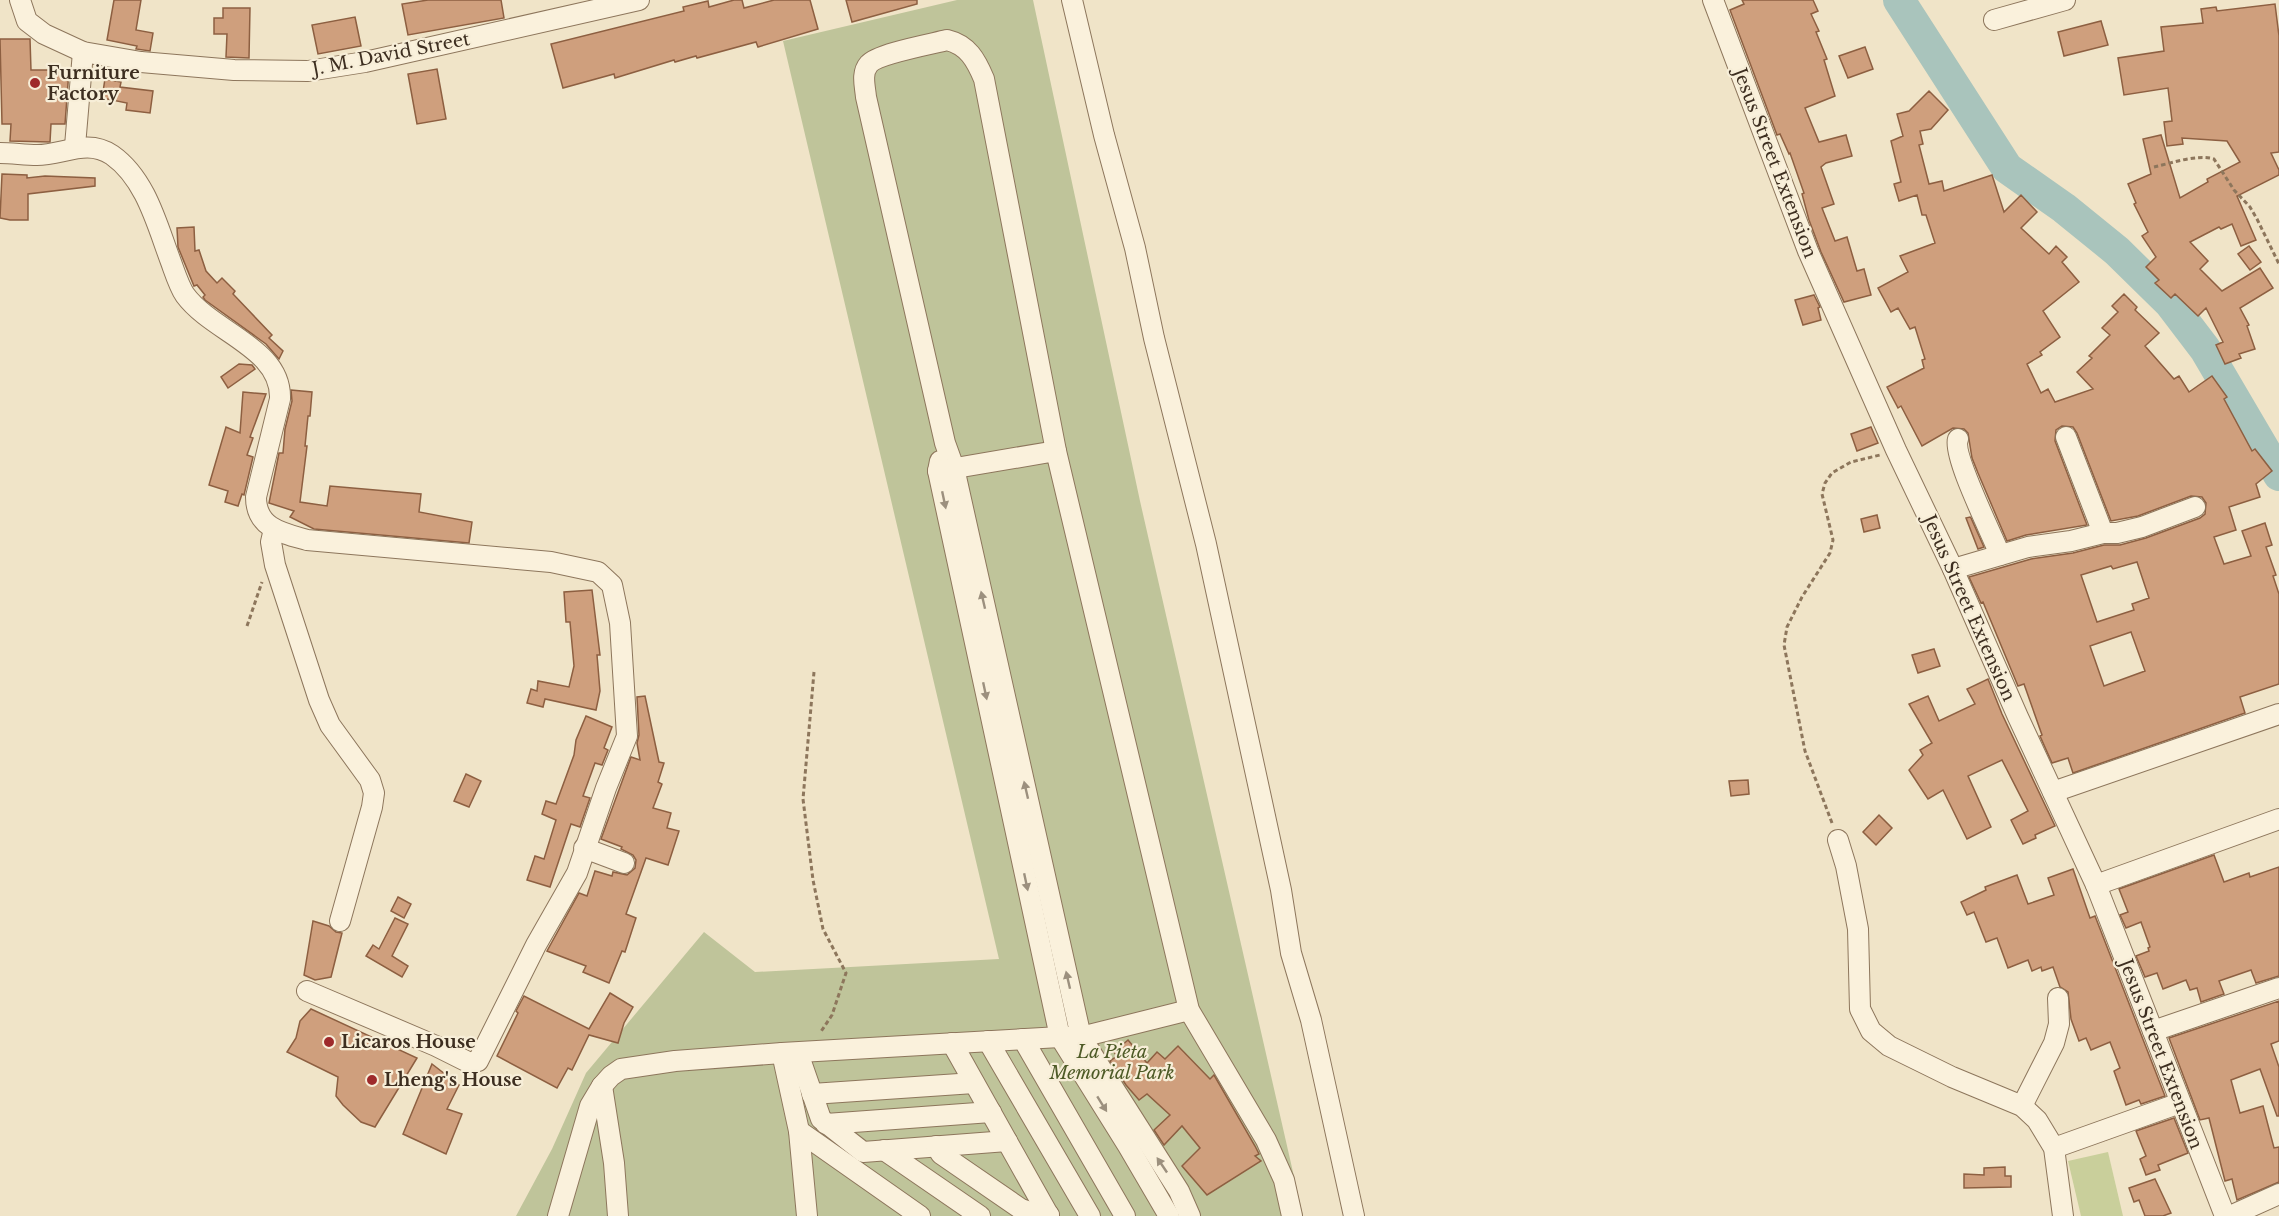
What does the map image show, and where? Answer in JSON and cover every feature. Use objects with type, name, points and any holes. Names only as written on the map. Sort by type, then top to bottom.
[{"type":"street","name":"J. M. David Street","points":[[20,0],[27,21],[44,34],[83,52],[141,62],[234,70],[308,71],[365,62],[627,1]]},
{"type":"street","points":[[1072,0],[1104,135],[1135,248],[1154,338],[1206,544],[1281,890],[1291,953],[1311,1020],[1354,1216]]},
{"type":"street","name":"Jesus Street Extension","points":[[1713,0],[1808,251],[1896,450],[1953,569],[2096,885],[2224,1216]]},
{"type":"street","points":[[1994,20],[2065,0]]},
{"type":"street","points":[[1169,1216],[1060,1037],[946,470],[945,444],[864,81],[869,64],[878,57],[946,40],[965,48],[977,63],[984,79],[1056,451],[1189,1010],[1266,1140],[1284,1180],[1292,1216]]},
{"type":"street","points":[[75,146],[83,52]]},
{"type":"street","points":[[0,153],[38,155],[57,153],[75,146],[95,148],[111,154],[141,185],[184,293],[200,313],[263,356],[276,375],[280,386],[280,399],[256,497],[256,509],[262,520],[274,529],[307,540],[551,562],[598,572],[612,585],[620,623],[627,736],[584,848],[577,873],[536,945],[478,1061],[470,1063],[436,1046],[307,991]]},
{"type":"street","points":[[2066,437],[2103,533]]},
{"type":"street","points":[[1958,439],[1957,447],[1961,466],[2000,555]]},
{"type":"street","points":[[946,470],[1056,451]]},
{"type":"street","points":[[946,470],[1081,1037],[1185,1214]]},
{"type":"street","points":[[1953,569],[2028,547],[2142,527],[2195,507]]},
{"type":"street","points":[[274,529],[272,552],[308,666],[330,725],[370,780],[374,793],[339,921]]},
{"type":"street","points":[[2053,792],[2279,714]]},
{"type":"street","points":[[2096,885],[2279,819]]},
{"type":"street","points":[[1838,840],[1846,866],[1858,929],[1860,1009],[1871,1031],[1889,1046],[1952,1077],[2022,1106],[2037,1120],[2054,1148],[2062,1216]]},
{"type":"street","points":[[584,848],[624,863]]},
{"type":"street","points":[[2153,1031],[2279,988]]},
{"type":"street","points":[[2022,1106],[2054,1043],[2059,1024],[2058,998]]},
{"type":"street","points":[[558,1216],[590,1106],[602,1086],[611,1076],[621,1070],[675,1061],[1081,1037],[1189,1010]]},
{"type":"street","points":[[1023,1039],[1125,1216]]},
{"type":"street","points":[[988,1041],[1090,1216]]},
{"type":"street","points":[[951,1043],[1049,1215]]},
{"type":"street","points":[[796,1053],[820,1119],[862,1152],[1007,1141]]},
{"type":"street","points":[[796,1053],[799,1131],[807,1216]]},
{"type":"street","points":[[812,1094],[974,1083]]},
{"type":"street","points":[[602,1086],[614,1164],[618,1216]]},
{"type":"street","points":[[2054,1148],[2180,1103]]},
{"type":"street","points":[[826,1124],[991,1112]]},
{"type":"street","points":[[799,1131],[920,1216]]},
{"type":"street","points":[[980,1143],[1023,1169]]},
{"type":"street","points":[[936,1146],[940,1154],[1021,1209],[1049,1215]]},
{"type":"street","points":[[884,1150],[980,1216]]},
{"type":"street","points":[[2230,1216],[2279,1194]]},
{"type":"path","points":[[2154,167],[2214,159],[2234,190],[2258,219],[2279,264]]},
{"type":"path","points":[[1838,840],[1805,751],[1784,645],[1787,627],[1802,597],[1830,553],[1833,540],[1822,494],[1825,483],[1832,473],[1851,462],[1896,450]]},
{"type":"path","points":[[247,626],[272,552]]},
{"type":"path","points":[[796,1053],[832,1015],[846,973],[823,929],[813,879],[803,799],[814,672]]},
{"type":"green space","name":"La Pieta Memorial Park","points":[[957,0],[1033,0],[1140,501],[1303,1216],[516,1216],[552,1149],[586,1073],[704,932],[755,972],[999,959],[783,41]]},
{"type":"green space","points":[[2108,1152],[2123,1216],[2081,1216],[2068,1161]]},
{"type":"building","points":[[114,0],[141,0],[136,30],[153,33],[150,51],[107,40]]},
{"type":"building","points":[[428,0],[501,0],[504,18],[408,35],[402,4]]},
{"type":"building","points":[[742,0],[744,8],[774,0],[810,0],[818,29],[758,47],[756,42],[697,58],[696,56],[675,62],[674,60],[615,78],[614,74],[563,88],[551,44],[684,11],[683,7],[708,1],[709,7]]},
{"type":"building","points":[[846,0],[917,0],[917,4],[852,22]]},
{"type":"building","points":[[1742,0],[1813,0],[1818,11],[1811,14],[1819,31],[1816,32],[1827,59],[1824,60],[1835,96],[1805,108],[1819,142],[1846,135],[1852,156],[1826,163],[1821,167],[1834,204],[1822,208],[1835,241],[1847,237],[1857,271],[1864,269],[1871,295],[1844,302],[1821,252],[1809,220],[1802,194],[1804,193],[1790,153],[1780,134],[1777,135],[1730,10],[1744,4]]},
{"type":"building","points":[[2275,4],[2279,36],[2279,152],[2271,153],[2279,175],[2237,196],[2256,240],[2241,246],[2232,224],[2221,229],[2219,227],[2190,242],[2208,261],[2200,269],[2222,291],[2260,268],[2273,288],[2240,308],[2249,325],[2247,326],[2255,349],[2239,354],[2241,358],[2225,364],[2216,345],[2223,342],[2206,308],[2198,316],[2175,294],[2171,298],[2155,283],[2159,280],[2146,267],[2156,257],[2142,236],[2148,232],[2134,204],[2136,203],[2128,184],[2151,174],[2143,139],[2161,135],[2180,198],[2208,182],[2207,179],[2240,162],[2227,141],[2182,138],[2183,144],[2167,146],[2164,122],[2172,121],[2168,88],[2124,95],[2118,58],[2164,51],[2161,27],[2203,23],[2201,9],[2216,7],[2217,11]]},
{"type":"building","points":[[223,8],[250,8],[249,58],[226,57],[227,34],[214,34],[214,18],[223,18]]},
{"type":"building","points":[[355,17],[361,46],[318,54],[312,25]]},
{"type":"building","points":[[2101,21],[2108,45],[2064,56],[2058,32]]},
{"type":"building","name":"Furniture Factory","points":[[0,39],[30,39],[31,70],[69,70],[65,124],[51,124],[50,142],[10,141],[11,124],[2,124]]},
{"type":"building","points":[[1865,47],[1873,69],[1848,78],[1839,56]]},
{"type":"building","points":[[437,69],[446,119],[417,124],[408,74]]},
{"type":"building","points":[[105,79],[121,82],[120,87],[153,91],[150,113],[126,110],[127,103],[102,98]]},
{"type":"building","points":[[1929,91],[1948,110],[1931,129],[1920,131],[1923,144],[1919,145],[1929,184],[1942,181],[1944,191],[1992,175],[2004,212],[2021,195],[2037,212],[2021,228],[2049,254],[2056,246],[2067,257],[2062,262],[2079,282],[2043,311],[2060,337],[2040,352],[2042,355],[2027,364],[2041,393],[2048,389],[2055,402],[2093,389],[2077,372],[2092,358],[2089,356],[2110,335],[2102,328],[2118,312],[2112,306],[2124,294],[2137,307],[2135,310],[2159,333],[2145,346],[2174,379],[2179,376],[2189,392],[2212,376],[2227,397],[2224,399],[2252,451],[2255,449],[2272,471],[2256,484],[2260,497],[2229,507],[2236,530],[2214,537],[2224,564],[2251,556],[2242,531],[2265,523],[2272,545],[2266,547],[2276,575],[2273,576],[2279,594],[2279,684],[2240,697],[2245,713],[2073,773],[2068,758],[2052,763],[2040,736],[2042,735],[2024,684],[2018,686],[1983,602],[1981,603],[1969,577],[2031,559],[2073,553],[2104,545],[2120,545],[2146,538],[2200,518],[2205,514],[2206,503],[2202,497],[2191,496],[2138,516],[2111,521],[2077,433],[2073,427],[2062,426],[2056,430],[2055,441],[2087,525],[2026,535],[2007,541],[1972,458],[1968,433],[1964,429],[1953,428],[1922,446],[1901,406],[1898,408],[1887,387],[1924,368],[1922,360],[1925,359],[1915,327],[1910,329],[1898,308],[1891,312],[1878,288],[1908,272],[1900,256],[1935,243],[1926,215],[1922,215],[1917,195],[1899,201],[1894,184],[1901,182],[1891,141],[1903,136],[1897,114],[1909,111]],"holes":[[[2137,562],[2149,598],[2132,604],[2134,610],[2097,622],[2081,575],[2111,566],[2113,569]],[[2131,632],[2145,671],[2104,686],[2090,646]]]},
{"type":"building","points":[[2,174],[27,175],[27,178],[45,176],[95,178],[95,186],[28,194],[28,220],[10,220],[0,218]]},
{"type":"building","points":[[194,227],[195,251],[199,250],[206,271],[217,283],[222,278],[235,291],[233,294],[272,335],[269,338],[283,351],[279,359],[266,344],[205,300],[203,297],[205,295],[197,285],[194,286],[178,247],[177,228]]},
{"type":"building","points":[[2249,246],[2261,262],[2250,270],[2238,254]]},
{"type":"building","points":[[1814,295],[1820,307],[1818,308],[1821,320],[1803,325],[1795,300]]},
{"type":"building","points":[[239,364],[252,365],[255,369],[228,388],[221,377]]},
{"type":"building","points":[[291,390],[312,392],[300,502],[327,506],[330,486],[421,494],[419,512],[472,522],[469,543],[314,529],[290,517],[294,511],[269,503],[279,453],[283,453],[285,429],[292,401]]},
{"type":"building","points":[[243,392],[266,394],[250,437],[253,438],[247,455],[253,457],[244,495],[242,494],[238,506],[225,502],[228,491],[209,485],[226,427],[240,433]]},
{"type":"building","points":[[1871,427],[1878,443],[1857,451],[1851,434]]},
{"type":"building","points":[[1877,515],[1880,528],[1864,532],[1861,519]]},
{"type":"building","points":[[1970,517],[1984,547],[1978,549],[1966,518]]},
{"type":"building","points":[[592,590],[600,655],[597,655],[600,691],[596,710],[545,699],[543,707],[527,703],[531,689],[537,691],[538,681],[569,687],[574,666],[570,622],[566,622],[564,592]]},
{"type":"building","points":[[1934,649],[1940,666],[1918,673],[1912,655]]},
{"type":"building","points":[[1988,679],[2055,826],[2035,835],[2036,838],[2023,844],[2011,820],[2028,811],[2002,760],[1968,776],[1991,827],[1967,839],[1943,790],[1928,799],[1909,770],[1923,755],[1920,750],[1932,743],[1909,704],[1928,696],[1939,721],[1975,704],[1967,689]]},
{"type":"building","points":[[645,696],[659,762],[664,763],[658,782],[662,784],[653,808],[671,813],[667,828],[679,831],[668,865],[646,858],[626,914],[636,918],[625,952],[622,951],[609,983],[583,972],[586,966],[547,951],[579,893],[587,896],[595,871],[612,876],[613,872],[627,875],[635,868],[636,860],[633,855],[621,849],[622,847],[601,839],[631,757],[640,760],[637,743],[639,735],[637,697]]},
{"type":"building","points":[[586,716],[612,727],[604,748],[608,750],[602,765],[595,763],[583,796],[590,798],[580,827],[571,824],[550,887],[527,880],[535,856],[544,859],[556,820],[542,814],[546,801],[556,804]]},
{"type":"building","points":[[466,774],[481,781],[469,807],[454,801]]},
{"type":"building","points":[[1748,780],[1749,794],[1731,796],[1729,781]]},
{"type":"building","points":[[1879,815],[1892,828],[1876,845],[1863,832]]},
{"type":"building","points":[[2214,855],[2224,882],[2249,873],[2250,877],[2279,867],[2279,976],[2256,983],[2251,970],[2219,981],[2224,994],[2201,1002],[2197,988],[2190,990],[2186,980],[2163,989],[2157,973],[2145,977],[2136,956],[2149,951],[2150,947],[2141,922],[2126,928],[2120,915],[2128,912],[2119,889]]},
{"type":"building","points":[[2073,869],[2090,918],[2095,916],[2165,1096],[2141,1104],[2139,1100],[2126,1105],[2114,1071],[2120,1068],[2110,1042],[2091,1050],[2086,1038],[2079,1041],[2071,1019],[2068,992],[2060,987],[2053,967],[2042,971],[2041,967],[2032,971],[2028,960],[2008,968],[1997,938],[1986,942],[1974,912],[1967,915],[1961,902],[1986,890],[1985,887],[2017,875],[2028,904],[2054,895],[2048,878]]},
{"type":"building","points":[[398,897],[411,904],[404,918],[391,911]]},
{"type":"building","points":[[395,918],[408,924],[392,956],[408,966],[402,977],[366,956],[373,945],[379,949]]},
{"type":"building","points":[[313,921],[342,933],[331,977],[315,980],[304,975]]},
{"type":"building","points":[[610,993],[633,1007],[624,1023],[618,1043],[589,1035],[572,1070],[568,1068],[557,1088],[497,1056],[524,996],[589,1029]]},
{"type":"building","points":[[2279,1001],[2279,1041],[2271,1044],[2279,1067],[2279,1116],[2277,1116],[2260,1069],[2231,1080],[2240,1113],[2263,1106],[2274,1148],[2279,1147],[2279,1182],[2237,1200],[2232,1179],[2225,1181],[2209,1118],[2200,1120],[2169,1038]]},
{"type":"building","points":[[311,1009],[417,1058],[375,1127],[361,1122],[336,1096],[338,1077],[287,1052],[296,1038],[300,1021]]},
{"type":"building","points":[[1128,1040],[1147,1063],[1157,1052],[1165,1059],[1178,1046],[1210,1079],[1214,1075],[1255,1146],[1259,1154],[1255,1156],[1261,1161],[1207,1195],[1182,1166],[1200,1148],[1182,1126],[1164,1145],[1154,1130],[1170,1115],[1147,1094],[1139,1100],[1110,1061],[1117,1056],[1114,1052]]},
{"type":"building","points":[[432,1064],[459,1085],[447,1109],[462,1114],[446,1154],[403,1134]]},
{"type":"building","points":[[2174,1118],[2188,1153],[2158,1165],[2160,1170],[2146,1175],[2140,1159],[2146,1156],[2136,1131]]},
{"type":"building","points":[[2005,1167],[2005,1176],[2011,1176],[2011,1187],[1964,1188],[1964,1174],[1984,1175],[1984,1168]]},
{"type":"building","points":[[2155,1179],[2171,1213],[2163,1216],[2145,1216],[2139,1200],[2134,1202],[2129,1188]]},
{"type":"waterway","points":[[1899,0],[2007,168],[2064,208],[2117,251],[2170,303],[2205,349],[2279,475]]},
{"type":"place","name":"Furniture Factory","points":[[35,83]]},
{"type":"place","name":"Licaros House","points":[[329,1042]]},
{"type":"place","name":"Lheng's House","points":[[372,1080]]}]
